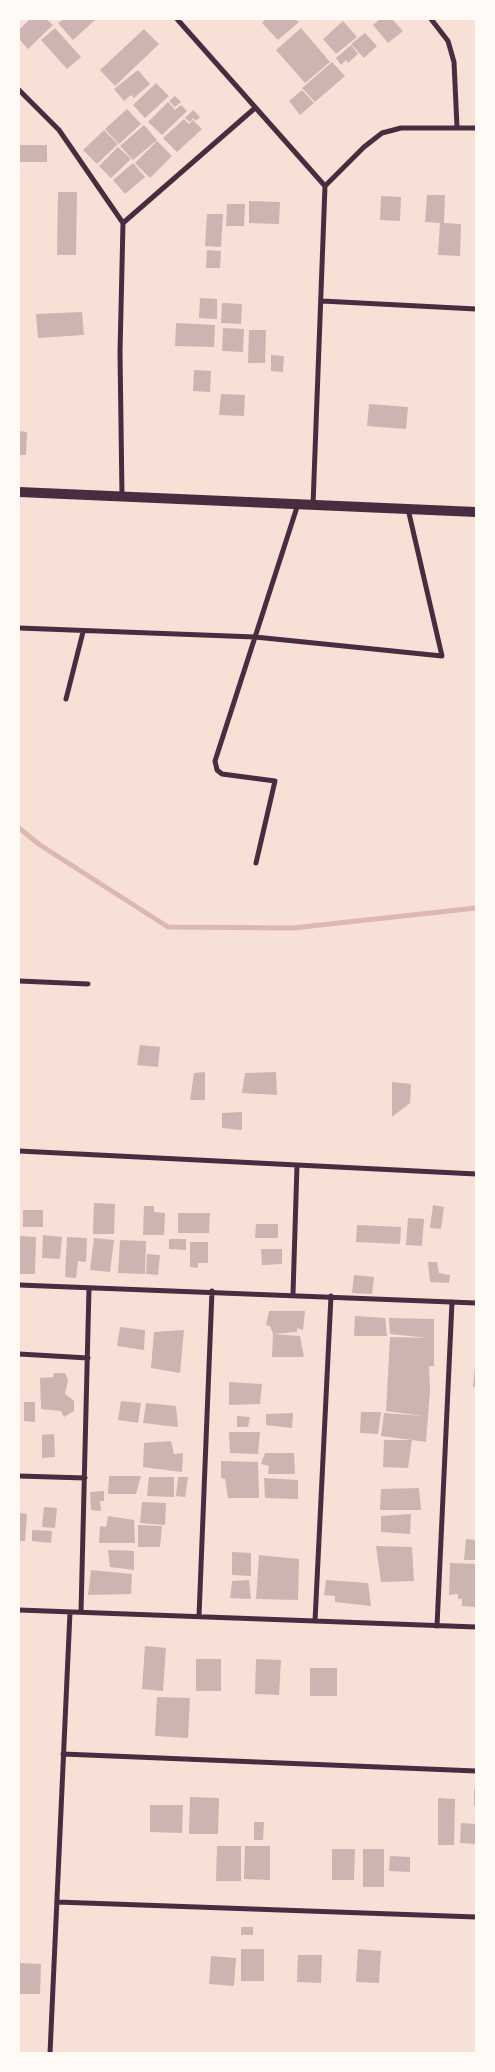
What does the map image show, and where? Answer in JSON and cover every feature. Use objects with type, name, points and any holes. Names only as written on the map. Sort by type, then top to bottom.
[{"type":"main road","points":[[19,492],[476,512]]},
{"type":"street","points":[[177,19],[325,186],[314,505]]},
{"type":"street","points":[[431,19],[448,42],[454,62],[457,127]]},
{"type":"street","points":[[19,90],[59,130],[123,223],[120,352],[122,496]]},
{"type":"street","points":[[123,223],[255,108]]},
{"type":"street","points":[[325,186],[364,147],[382,133],[401,128],[476,128]]},
{"type":"street","points":[[322,301],[476,309]]},
{"type":"street","points":[[256,864],[275,781],[222,774],[217,770],[215,760],[298,504]]},
{"type":"street","points":[[19,628],[83,632],[255,637],[442,656],[408,510]]},
{"type":"street","points":[[66,700],[83,632]]},
{"type":"street","points":[[19,981],[88,984]]},
{"type":"street","points":[[19,1151],[476,1174]]},
{"type":"street","points":[[293,1294],[297,1165]]},
{"type":"street","points":[[19,1285],[293,1294],[476,1303]]},
{"type":"street","points":[[81,1612],[89,1288]]},
{"type":"street","points":[[199,1616],[212,1291]]},
{"type":"street","points":[[315,1621],[331,1296]]},
{"type":"street","points":[[437,1626],[452,1302]]},
{"type":"street","points":[[19,1354],[88,1358]]},
{"type":"street","points":[[19,1476],[85,1478]]},
{"type":"street","points":[[19,1610],[476,1627]]},
{"type":"street","points":[[50,2053],[70,1612]]},
{"type":"street","points":[[63,1754],[476,1771]]},
{"type":"street","points":[[57,1902],[476,1917]]},
{"type":"building","points":[[30,19],[46,19],[53,25],[28,49],[19,39],[19,30]]},
{"type":"building","points":[[64,19],[96,19],[73,40],[58,23]]},
{"type":"building","points":[[266,19],[295,19],[299,22],[278,40],[262,23]]},
{"type":"building","points":[[380,19],[392,19],[403,31],[388,43],[373,25]]},
{"type":"building","points":[[343,21],[357,37],[336,54],[323,39]]},
{"type":"building","points":[[55,28],[81,57],[67,69],[41,40]]},
{"type":"building","points":[[301,28],[330,62],[305,83],[276,50]]},
{"type":"building","points":[[144,29],[159,44],[115,86],[100,70]]},
{"type":"building","points":[[365,33],[377,46],[364,58],[351,44]]},
{"type":"building","points":[[351,45],[358,54],[348,63],[346,60],[341,65],[336,58]]},
{"type":"building","points":[[332,62],[345,76],[315,102],[302,88]]},
{"type":"building","points":[[138,70],[150,84],[134,98],[131,95],[124,101],[114,89]]},
{"type":"building","points":[[156,83],[169,96],[145,118],[133,105]]},
{"type":"building","points":[[302,90],[314,103],[300,115],[289,101]]},
{"type":"building","points":[[175,96],[181,102],[175,107],[169,101]]},
{"type":"building","points":[[168,102],[175,110],[181,105],[187,111],[162,135],[148,122]]},
{"type":"building","points":[[127,109],[141,124],[119,144],[105,129]]},
{"type":"building","points":[[193,110],[200,117],[196,121],[193,118],[190,122],[185,118]]},
{"type":"building","points":[[184,119],[189,124],[193,120],[202,129],[177,152],[163,138]]},
{"type":"building","points":[[144,125],[157,140],[133,160],[120,146]]},
{"type":"building","points":[[104,130],[118,144],[97,164],[83,150]]},
{"type":"building","points":[[157,141],[172,156],[150,178],[135,163]]},
{"type":"building","points":[[19,145],[47,145],[47,162],[19,162]]},
{"type":"building","points":[[118,147],[131,159],[111,178],[99,166]]},
{"type":"building","points":[[133,163],[145,177],[125,194],[113,180]]},
{"type":"building","points":[[58,192],[77,192],[76,255],[57,255]]},
{"type":"building","points":[[427,195],[445,195],[444,223],[461,224],[460,256],[438,255],[440,223],[425,222]]},
{"type":"building","points":[[381,196],[401,197],[400,221],[380,220]]},
{"type":"building","points":[[249,201],[280,202],[279,224],[249,223]]},
{"type":"building","points":[[227,204],[245,204],[244,226],[226,226]]},
{"type":"building","points":[[207,214],[223,214],[221,247],[205,246]]},
{"type":"building","points":[[207,250],[221,251],[220,268],[206,268]]},
{"type":"building","points":[[200,298],[217,299],[217,319],[199,318]]},
{"type":"building","points":[[222,303],[242,304],[241,324],[221,323]]},
{"type":"building","points":[[82,312],[84,335],[38,338],[36,314]]},
{"type":"building","points":[[176,323],[215,325],[214,347],[175,346]]},
{"type":"building","points":[[223,328],[244,329],[243,352],[222,351]]},
{"type":"building","points":[[249,330],[266,330],[265,363],[248,363]]},
{"type":"building","points":[[271,355],[284,356],[283,372],[271,371]]},
{"type":"building","points":[[194,370],[211,371],[210,392],[193,391]]},
{"type":"building","points":[[221,394],[245,395],[244,416],[219,415]]},
{"type":"building","points":[[369,404],[408,407],[406,429],[367,426]]},
{"type":"building","points":[[19,431],[27,432],[26,455],[19,455]]},
{"type":"building","points":[[140,1045],[160,1047],[158,1067],[137,1065]]},
{"type":"building","points":[[205,1072],[205,1100],[190,1100],[194,1073]]},
{"type":"building","points":[[276,1072],[277,1095],[242,1093],[245,1073]]},
{"type":"building","points":[[392,1082],[411,1084],[410,1103],[392,1117]]},
{"type":"building","points":[[242,1112],[242,1130],[222,1128],[222,1113]]},
{"type":"building","points":[[94,1203],[115,1204],[114,1234],[93,1234]]},
{"type":"building","points":[[433,1205],[444,1207],[441,1229],[430,1228]]},
{"type":"building","points":[[144,1206],[154,1206],[154,1212],[165,1213],[164,1235],[143,1235]]},
{"type":"building","points":[[23,1210],[43,1210],[43,1227],[23,1227]]},
{"type":"building","points":[[178,1213],[210,1213],[209,1233],[178,1233]]},
{"type":"building","points":[[408,1218],[424,1219],[422,1246],[406,1245]]},
{"type":"building","points":[[256,1224],[278,1224],[278,1238],[255,1238]]},
{"type":"building","points":[[357,1225],[401,1227],[400,1244],[356,1242]]},
{"type":"building","points":[[43,1235],[62,1237],[60,1259],[42,1258]]},
{"type":"building","points":[[19,1236],[36,1237],[35,1274],[19,1274]]},
{"type":"building","points":[[67,1237],[87,1238],[86,1262],[78,1261],[76,1278],[65,1277]]},
{"type":"building","points":[[94,1238],[114,1240],[110,1272],[90,1270]]},
{"type":"building","points":[[169,1239],[186,1239],[186,1250],[169,1249]]},
{"type":"building","points":[[120,1240],[146,1241],[145,1274],[118,1273]]},
{"type":"building","points":[[190,1242],[208,1242],[208,1263],[198,1263],[198,1268],[190,1267]]},
{"type":"building","points":[[261,1249],[282,1249],[282,1264],[262,1265]]},
{"type":"building","points":[[147,1254],[160,1255],[158,1275],[146,1274]]},
{"type":"building","points":[[428,1262],[437,1262],[439,1273],[450,1275],[449,1283],[430,1282]]},
{"type":"building","points":[[354,1275],[374,1277],[372,1294],[352,1293]]},
{"type":"building","points":[[269,1311],[305,1311],[303,1330],[297,1328],[297,1332],[273,1334],[270,1326],[266,1325]]},
{"type":"building","points":[[355,1316],[385,1318],[387,1336],[354,1336]]},
{"type":"building","points":[[389,1318],[434,1319],[434,1366],[429,1366],[430,1391],[426,1442],[381,1436],[384,1413],[423,1416],[386,1411],[390,1337],[428,1338],[390,1334]]},
{"type":"building","points":[[120,1327],[145,1330],[144,1350],[117,1346]]},
{"type":"building","points":[[184,1330],[180,1373],[151,1368],[154,1332]]},
{"type":"building","points":[[273,1334],[300,1336],[304,1357],[272,1357]]},
{"type":"building","points":[[475,1368],[476,1387],[473,1387]]},
{"type":"building","points":[[54,1373],[65,1373],[68,1380],[65,1394],[74,1401],[74,1411],[64,1417],[61,1411],[41,1409],[40,1378],[53,1377]]},
{"type":"building","points":[[229,1382],[262,1384],[260,1404],[229,1405]]},
{"type":"building","points":[[121,1401],[141,1403],[138,1423],[118,1420]]},
{"type":"building","points":[[24,1402],[35,1402],[35,1422],[24,1421]]},
{"type":"building","points":[[146,1403],[176,1406],[178,1427],[143,1423]]},
{"type":"building","points":[[361,1412],[381,1412],[378,1434],[360,1433]]},
{"type":"building","points":[[293,1413],[292,1428],[266,1425],[266,1414]]},
{"type":"building","points":[[237,1416],[250,1417],[248,1427],[237,1427]]},
{"type":"building","points":[[229,1432],[260,1432],[258,1454],[230,1453]]},
{"type":"building","points":[[54,1434],[55,1457],[42,1458],[42,1435]]},
{"type":"building","points":[[384,1440],[412,1440],[408,1468],[383,1467]]},
{"type":"building","points":[[171,1441],[174,1454],[183,1453],[182,1472],[143,1467],[144,1443]]},
{"type":"building","points":[[265,1453],[294,1453],[295,1474],[268,1474],[269,1466],[261,1464]]},
{"type":"building","points":[[221,1461],[258,1462],[259,1498],[228,1498],[225,1479],[221,1478]]},
{"type":"building","points":[[109,1476],[141,1476],[136,1494],[108,1494]]},
{"type":"building","points":[[149,1477],[174,1477],[174,1497],[147,1496]]},
{"type":"building","points":[[178,1477],[188,1477],[185,1497],[176,1496]]},
{"type":"building","points":[[264,1478],[298,1480],[298,1499],[265,1498]]},
{"type":"building","points":[[419,1488],[421,1510],[380,1510],[381,1489]]},
{"type":"building","points":[[104,1491],[104,1501],[100,1501],[101,1511],[91,1510],[90,1492]]},
{"type":"building","points":[[142,1502],[166,1503],[165,1525],[140,1523]]},
{"type":"building","points":[[44,1507],[57,1508],[55,1528],[42,1527]]},
{"type":"building","points":[[19,1513],[27,1514],[25,1541],[19,1541]]},
{"type":"building","points":[[411,1514],[410,1534],[381,1532],[381,1516]]},
{"type":"building","points":[[108,1516],[134,1520],[135,1543],[99,1543],[100,1526],[106,1527]]},
{"type":"building","points":[[138,1525],[162,1526],[160,1547],[138,1547]]},
{"type":"building","points":[[32,1530],[52,1531],[51,1543],[32,1541]]},
{"type":"building","points":[[466,1539],[476,1540],[476,1560],[464,1560]]},
{"type":"building","points":[[376,1546],[412,1547],[414,1581],[381,1582]]},
{"type":"building","points":[[108,1550],[134,1551],[134,1570],[110,1567]]},
{"type":"building","points":[[232,1552],[251,1553],[251,1576],[232,1575]]},
{"type":"building","points":[[259,1555],[299,1559],[298,1600],[256,1599]]},
{"type":"building","points":[[450,1563],[476,1564],[476,1607],[462,1606],[462,1599],[458,1599],[458,1594],[449,1595]]},
{"type":"building","points":[[91,1570],[132,1574],[131,1594],[88,1595]]},
{"type":"building","points":[[249,1580],[251,1599],[230,1598],[232,1581]]},
{"type":"building","points":[[326,1580],[368,1583],[371,1606],[335,1602],[335,1596],[324,1595]]},
{"type":"building","points":[[145,1646],[166,1648],[163,1691],[142,1689]]},
{"type":"building","points":[[196,1659],[221,1659],[221,1691],[196,1691]]},
{"type":"building","points":[[256,1659],[281,1660],[279,1695],[255,1694]]},
{"type":"building","points":[[310,1668],[337,1668],[337,1696],[310,1696]]},
{"type":"building","points":[[157,1697],[190,1698],[188,1738],[155,1736]]},
{"type":"building","points":[[474,1789],[476,1790],[476,1806],[474,1806]]},
{"type":"building","points":[[190,1797],[219,1798],[218,1834],[189,1834]]},
{"type":"building","points":[[438,1798],[455,1799],[454,1845],[438,1845]]},
{"type":"building","points":[[150,1805],[183,1805],[182,1833],[150,1832]]},
{"type":"building","points":[[254,1822],[264,1822],[263,1840],[254,1840]]},
{"type":"building","points":[[461,1823],[476,1824],[476,1844],[460,1843]]},
{"type":"building","points":[[217,1846],[241,1846],[241,1881],[216,1881]]},
{"type":"building","points":[[245,1846],[270,1846],[270,1880],[244,1879]]},
{"type":"building","points":[[332,1849],[355,1849],[354,1880],[332,1880]]},
{"type":"building","points":[[363,1849],[384,1849],[384,1887],[363,1887]]},
{"type":"building","points":[[390,1856],[410,1857],[410,1872],[389,1871]]},
{"type":"building","points":[[241,1927],[253,1927],[253,1935],[241,1935]]},
{"type":"building","points":[[241,1949],[264,1949],[264,1981],[241,1981]]},
{"type":"building","points":[[358,1949],[381,1951],[379,1983],[356,1982]]},
{"type":"building","points":[[298,1955],[322,1955],[321,1983],[297,1982]]},
{"type":"building","points":[[211,1956],[236,1958],[234,1986],[209,1984]]},
{"type":"building","points":[[19,1963],[41,1964],[40,1994],[19,1994]]},
{"type":"waterway","points":[[19,828],[40,845],[168,927],[293,928],[476,908]]}]
